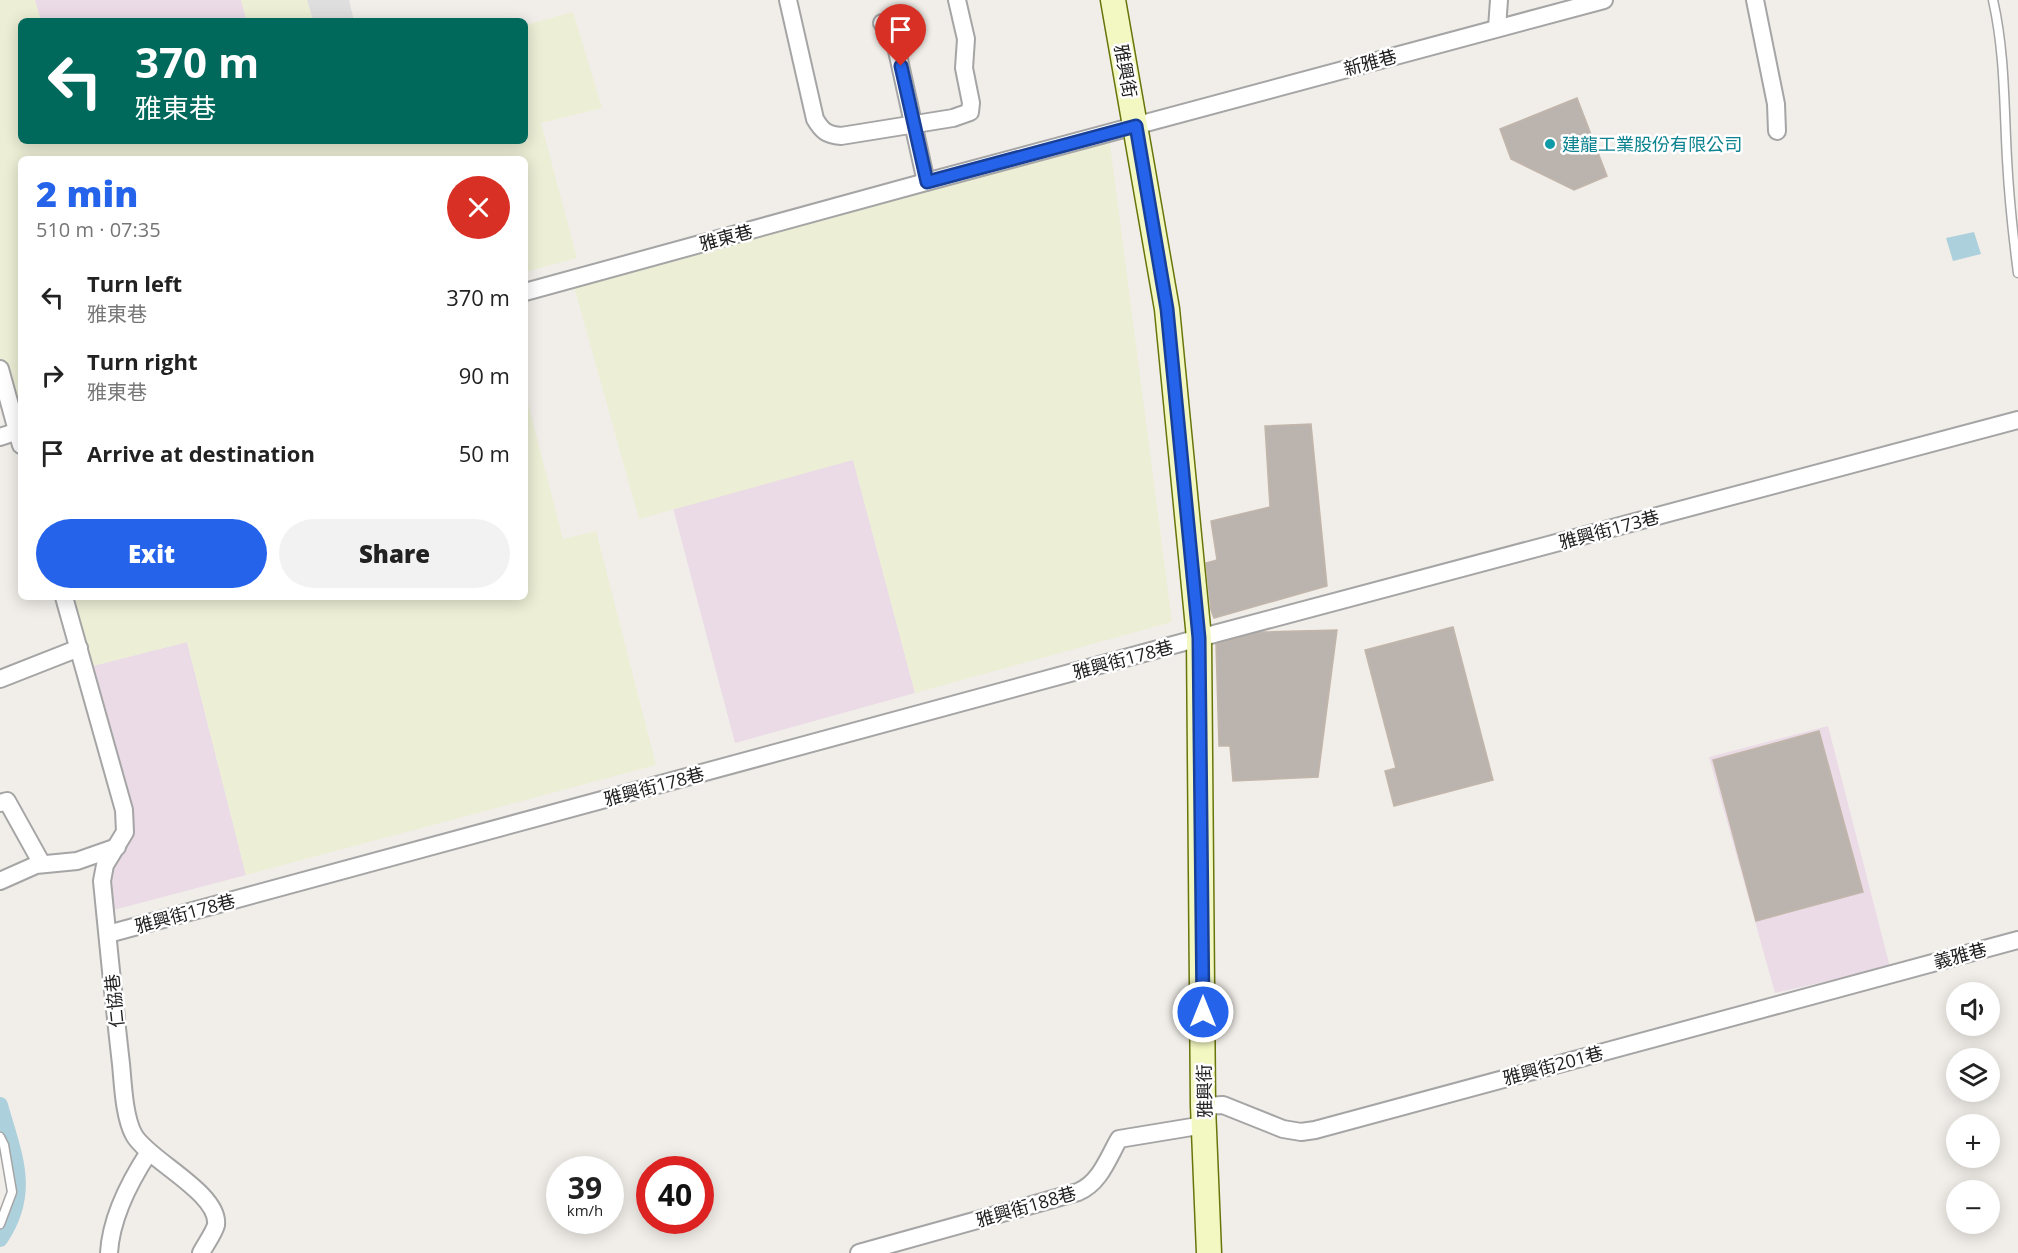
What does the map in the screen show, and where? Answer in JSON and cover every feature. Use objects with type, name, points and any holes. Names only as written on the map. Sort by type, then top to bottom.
[{"type":"street","points":[[788,0],[815,119],[825,133],[831,135],[953,118],[970,112],[971,103],[964,68],[966,39],[957,0]]},
{"type":"street","name":"雅興街","points":[[1113,0],[1167,309],[1199,638],[1204,1115],[1209,1253]]},
{"type":"street","points":[[1497,28],[1499,0]]},
{"type":"street","name":"新雅巷","points":[[1136,126],[1604,0]]},
{"type":"street","points":[[1755,0],[1776,104],[1777,131]]},
{"type":"street","points":[[882,23],[892,28],[927,182]]},
{"type":"street","name":"雅東巷","points":[[528,291],[1136,126]]},
{"type":"street","points":[[0,369],[18,429]]},
{"type":"street","name":"雅興街173巷","points":[[1199,638],[2018,420]]},
{"type":"street","points":[[0,437],[18,436]]},
{"type":"street","name":"仁協巷","points":[[65,600],[124,810],[125,832],[105,865],[102,881],[124,1098],[134,1135],[149,1152],[174,1169],[198,1191],[213,1211],[216,1225],[201,1253]]},
{"type":"street","name":"雅興街178巷","points":[[108,934],[1199,638]]},
{"type":"street","points":[[0,679],[79,648]]},
{"type":"street","points":[[0,803],[7,801],[42,864]]},
{"type":"street","points":[[0,881],[36,865],[77,861],[117,847]]},
{"type":"street","name":"義雅巷","points":[[1903,971],[2018,940]]},
{"type":"street","name":"雅興街201巷","points":[[1204,1115],[1223,1105],[1283,1129],[1301,1132],[1315,1130],[1903,971]]},
{"type":"street","name":"雅興街188巷","points":[[859,1253],[1078,1192],[1088,1188],[1097,1177],[1119,1139],[1204,1115]]},
{"type":"street","points":[[109,1253],[116,1218],[138,1168],[149,1152]]},
{"type":"lane","points":[[1993,0],[1999,25],[2004,73],[2007,161],[2018,273]]},
{"type":"lane","points":[[0,1137],[4,1145],[12,1192],[0,1224]]},
{"type":"shaded area","points":[[35,0],[241,0],[246,18],[40,18]]},
{"type":"shaded area","points":[[307,0],[349,0],[353,18],[312,18]]},
{"type":"shaded area","points":[[853,459],[915,693],[735,743],[673,508]]},
{"type":"shaded area","points":[[187,642],[246,875],[106,912],[114,844],[122,819],[81,669]]},
{"type":"shaded area","points":[[1828,726],[1890,967],[1775,993],[1709,757]]},
{"type":"green space","points":[[0,0],[35,0],[40,18],[18,18],[18,144],[528,144],[528,24],[573,12],[602,108],[541,123],[577,258],[528,271],[528,156],[18,156],[18,402],[10,399],[0,362]]},
{"type":"green space","points":[[241,0],[307,0],[312,18],[246,18]]},
{"type":"green space","points":[[1109,137],[1172,622],[915,693],[853,460],[639,519],[573,283]]},
{"type":"green space","points":[[528,404],[563,539],[596,531],[656,765],[246,875],[187,642],[81,669],[63,600],[528,600]]},
{"type":"water","points":[[1974,232],[1981,254],[1953,261],[1946,238]]},
{"type":"building","name":"建龍工業股份有限公司","points":[[1577,98],[1607,176],[1574,190],[1511,159],[1500,129]]},
{"type":"building","points":[[1311,424],[1327,586],[1214,618],[1211,610],[1206,563],[1217,560],[1211,521],[1270,507],[1265,426]]},
{"type":"building","points":[[1453,627],[1493,780],[1394,806],[1385,771],[1396,768],[1365,650]]},
{"type":"building","points":[[1337,630],[1318,777],[1233,781],[1230,746],[1219,746],[1216,644],[1261,632]]},
{"type":"building","points":[[1819,731],[1863,892],[1756,921],[1713,760]]},
{"type":"waterway","points":[[0,1105],[15,1157],[18,1189],[10,1222],[0,1239]]},
{"type":"place","name":"建龍工業股份有限公司","points":[[1550,144]]},
{"type":"route","points":[[901,66],[927,182],[1136,126],[1167,309],[1199,638],[1203,1012]]}]
